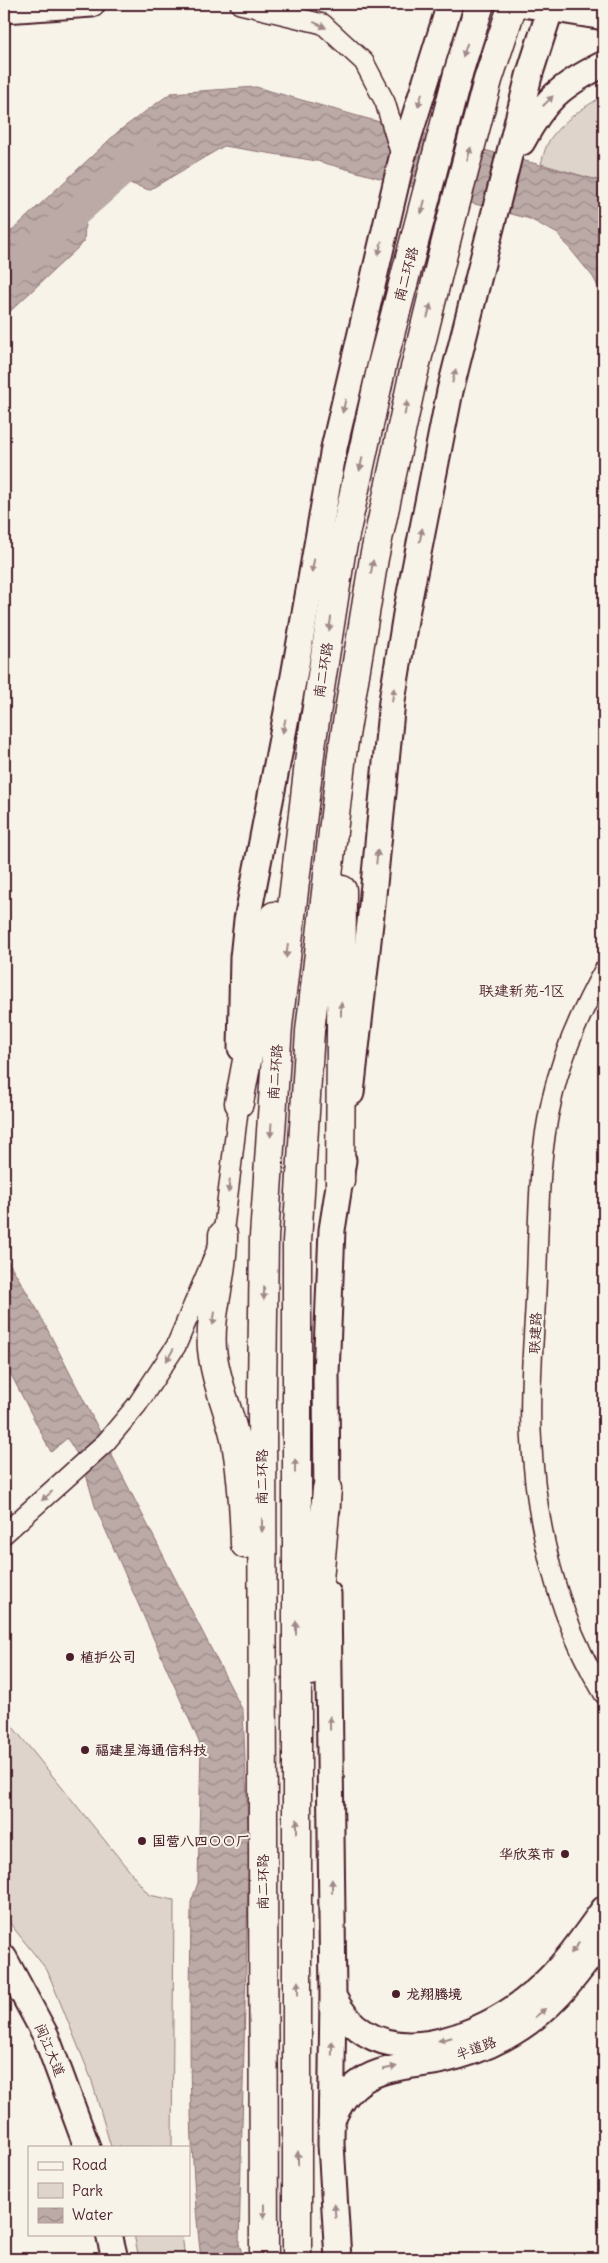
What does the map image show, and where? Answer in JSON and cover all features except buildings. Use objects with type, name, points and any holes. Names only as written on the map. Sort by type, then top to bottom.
[{"type":"highway","name":"南二环路","points":[[264,2259],[262,1748],[264,1236],[278,1026],[311,746],[342,553],[382,365],[459,70],[480,4]]},
{"type":"highway","points":[[297,2259],[297,1241],[310,1031],[342,754],[374,558],[413,376],[485,90],[513,4]]},
{"type":"highway","points":[[239,1103],[274,917],[311,746]]},
{"type":"highway","points":[[340,1181],[342,754]]},
{"type":"highway","points":[[223,1235],[223,1258],[212,1329],[212,1350],[220,1388],[235,1438],[239,1461],[247,1608],[262,1748]]},
{"type":"highway","points":[[296,1752],[314,1654],[327,1489]]},
{"type":"main road","points":[[4,10],[92,4]]},
{"type":"main road","points":[[239,1103],[243,958],[247,920],[334,448],[402,158],[450,4]]},
{"type":"main road","points":[[523,4],[551,6],[604,16]]},
{"type":"main road","points":[[338,2259],[331,2123],[333,1996],[326,1374],[332,1230],[340,1181],[372,905],[392,701],[406,614],[450,391],[530,76],[551,6]]},
{"type":"main road","points":[[506,173],[534,119],[544,105],[581,75],[604,64]]},
{"type":"main road","name":"半道路","points":[[333,1996],[350,2022],[358,2029],[379,2040],[411,2045],[452,2038],[499,2018],[535,1992],[575,1949],[604,1909]]},
{"type":"main road","name":"半道路","points":[[331,2123],[335,2113],[348,2095],[362,2082],[380,2070],[464,2054],[503,2038],[528,2023],[561,1995],[604,1938]]},
{"type":"main road","name":"闽江大道","points":[[4,1958],[46,2036],[87,2146]]},
{"type":"main road","name":"闽江大道","points":[[4,1991],[35,2038],[66,2124],[72,2146]]},
{"type":"main road","points":[[93,2236],[99,2259]]},
{"type":"main road","points":[[109,2236],[115,2259]]},
{"type":"street","points":[[240,4],[323,24],[364,62],[385,102],[402,158]]},
{"type":"street","name":"联建路","points":[[604,970],[564,1058],[548,1117],[541,1174],[531,1429],[542,1527],[553,1578],[574,1637],[604,1694]]},
{"type":"street","points":[[4,1534],[106,1442],[137,1405],[176,1346],[223,1235],[239,1103]]},
{"type":"green space","points":[[604,96],[604,182],[541,164],[547,145],[557,131],[580,110]]},
{"type":"green space","points":[[4,1716],[149,1895],[174,1900],[172,2146],[111,2146],[91,2078],[47,1970],[4,1916]]},
{"type":"green space","points":[[134,2236],[182,2236],[185,2259],[139,2259]]},
{"type":"water","points":[[256,87],[604,182],[604,298],[593,277],[558,234],[530,219],[317,161],[224,146],[149,190],[104,174],[87,189],[84,242],[4,317],[4,238],[120,130],[171,93]]},
{"type":"water","points":[[4,1254],[38,1311],[243,1711],[249,1851],[239,2244],[244,2259],[201,2259],[193,2170],[190,2081],[191,1902],[198,1883],[201,1746],[95,1506],[83,1464],[67,1438],[51,1452],[4,1361]]},
{"type":"waterway","points":[[4,276],[131,164],[147,155]]},
{"type":"place","name":"植护公司","points":[[70,1657]]},
{"type":"place","name":"福建星海通信科技","points":[[85,1750]]},
{"type":"place","name":"国营八四〇〇厂","points":[[142,1841]]},
{"type":"place","name":"华欣菜市","points":[[565,1854]]},
{"type":"place","name":"龙翔腾境","points":[[396,1994]]},
{"type":"district","name":"联建新苑-1区","points":[[522,990]]}]
